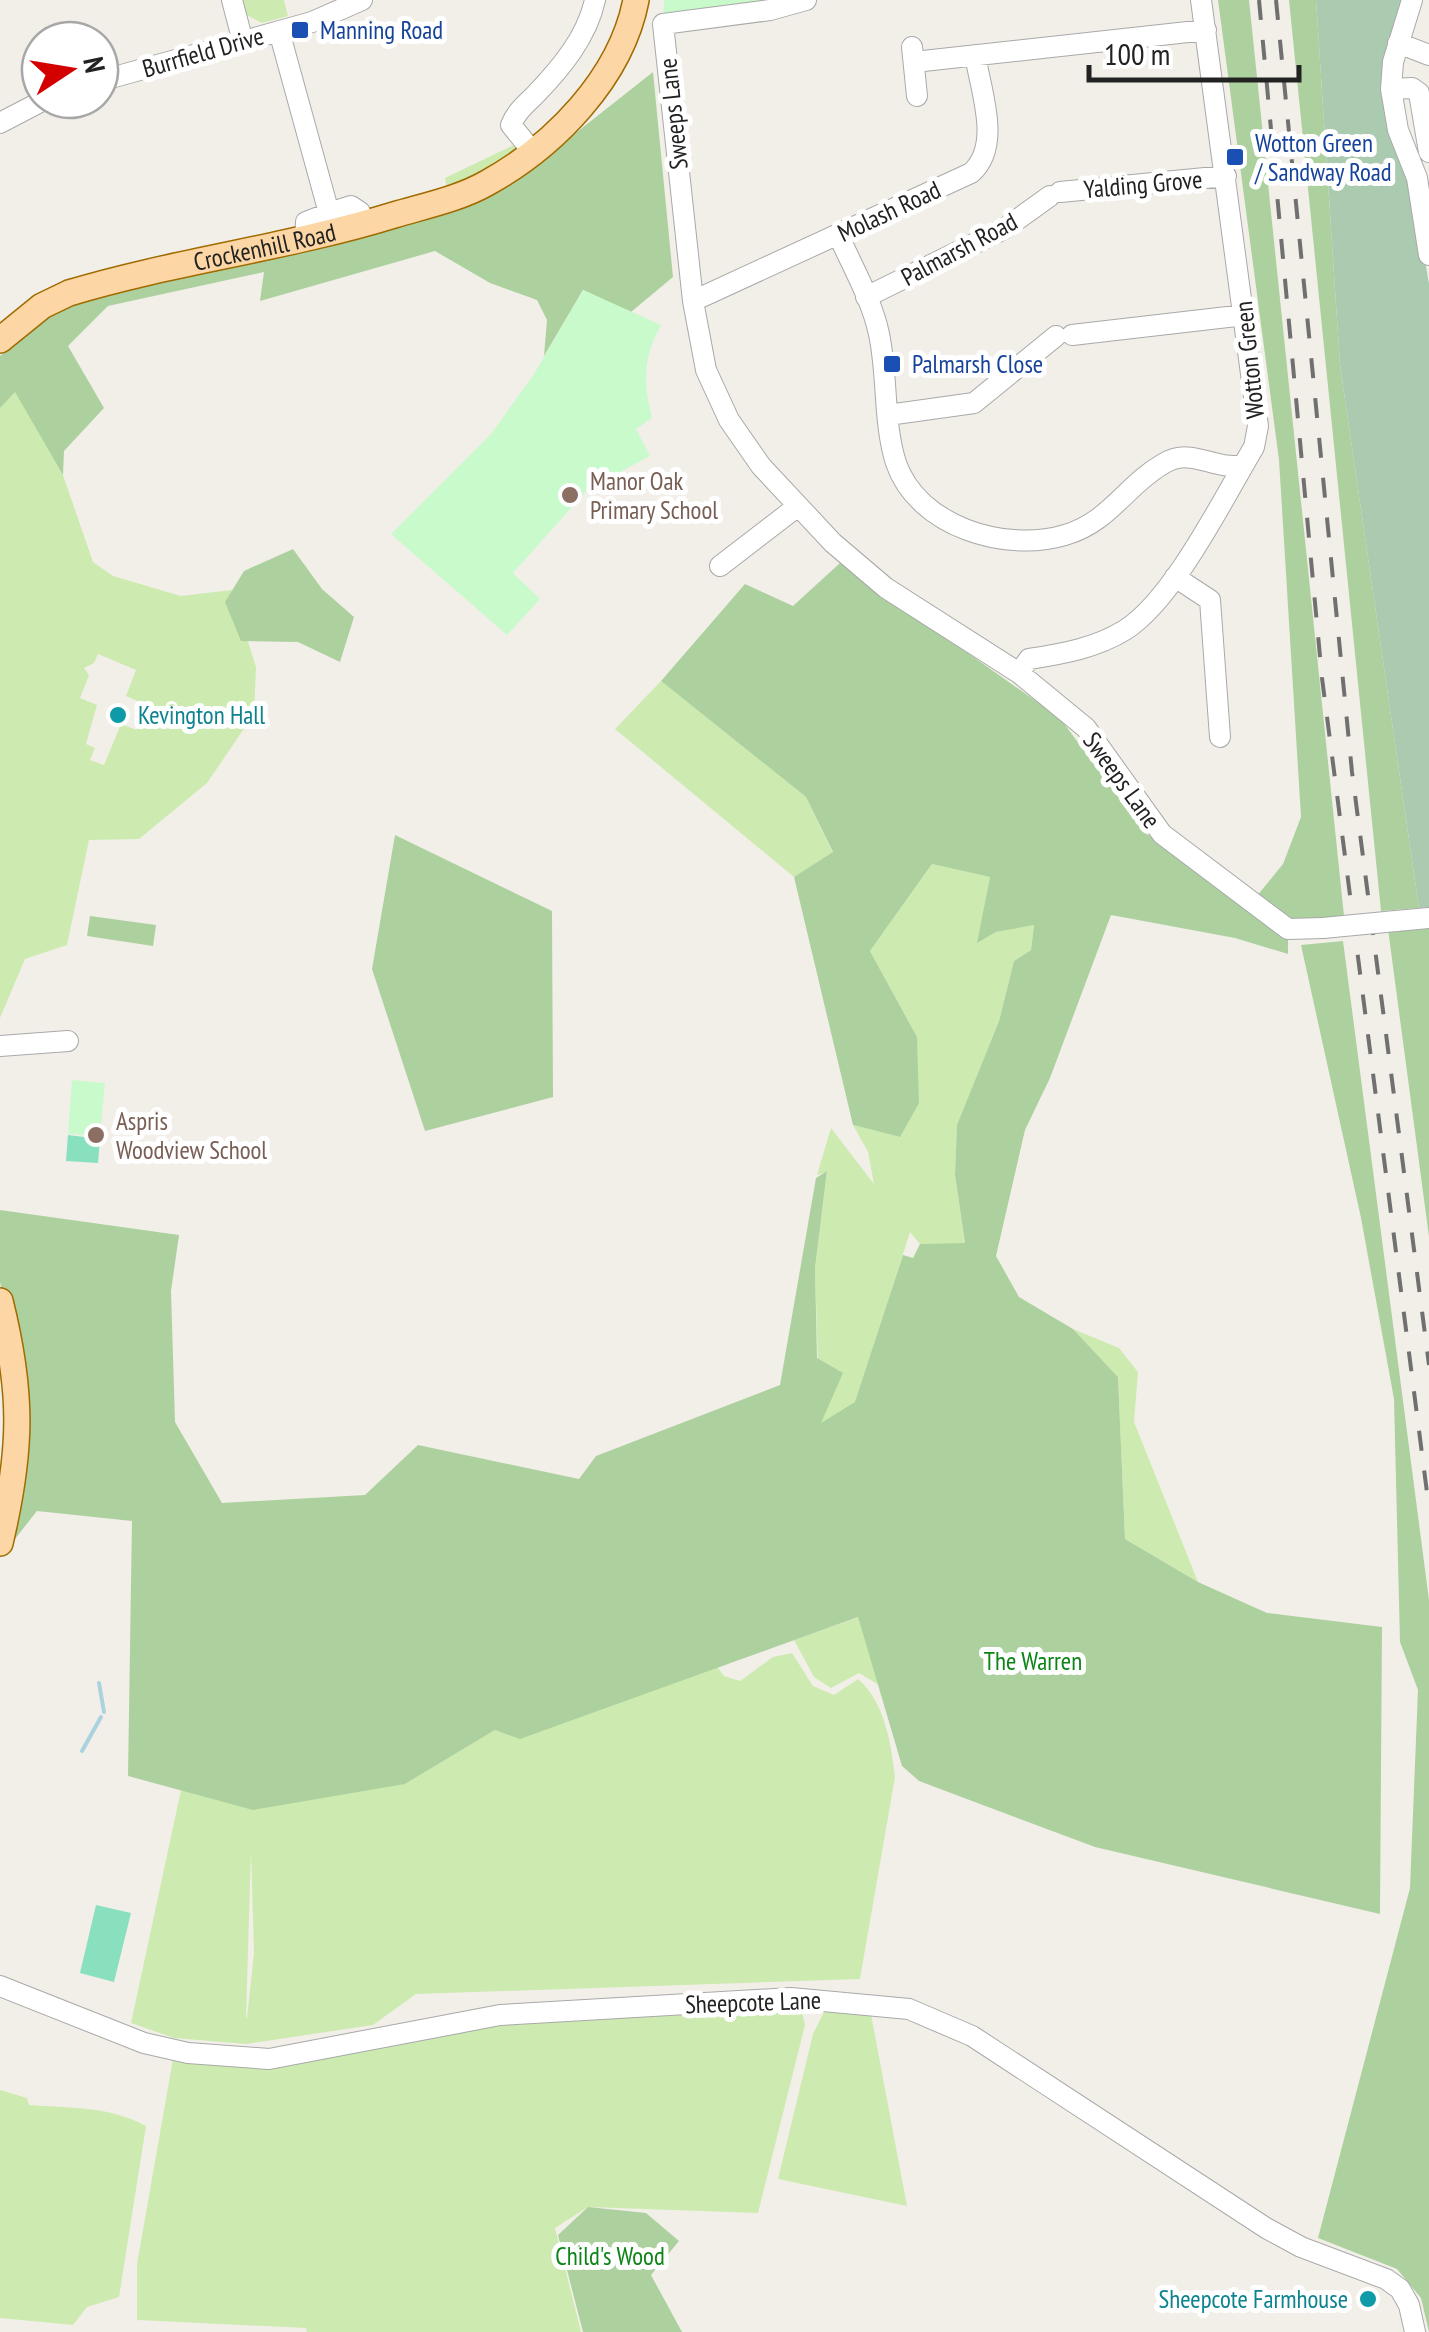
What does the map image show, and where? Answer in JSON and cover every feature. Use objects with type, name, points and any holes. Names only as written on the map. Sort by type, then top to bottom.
[{"type":"main road","name":"Crockenhill Road","points":[[0,340],[42,306],[69,293],[365,224],[472,190],[533,152],[596,87],[616,58],[636,3]]},
{"type":"main road","points":[[0,1301],[20,1405],[17,1452],[0,1543]]},
{"type":"street","points":[[232,0],[243,42]]},
{"type":"street","name":"Burrfield Drive","points":[[120,76],[278,32],[362,0]]},
{"type":"street","points":[[533,152],[510,126],[515,114],[566,59],[585,29],[594,0]]},
{"type":"street","points":[[664,24],[770,10],[806,0]]},
{"type":"street","name":"Wotton Green","points":[[1019,673],[1029,659],[1076,652],[1127,629],[1174,578],[1254,446],[1258,426],[1245,314],[1200,0]]},
{"type":"street","points":[[1412,0],[1398,43],[1391,89],[1398,130],[1418,178],[1429,256]]},
{"type":"street","name":"Sweeps Lane","points":[[636,3],[664,24],[693,301],[706,370],[729,420],[760,466],[886,588],[1019,673],[1086,728],[1162,834],[1288,929],[1429,918]]},
{"type":"street","points":[[917,96],[913,54],[975,55],[1206,30]]},
{"type":"street","points":[[278,32],[329,213]]},
{"type":"street","points":[[1398,43],[1429,56]]},
{"type":"street","name":"Molash Road","points":[[693,301],[972,173],[985,161],[989,144],[975,55]]},
{"type":"street","points":[[1391,89],[1412,88],[1420,93],[1429,152]]},
{"type":"street","name":"Yalding Grove","points":[[1055,194],[1226,176]]},
{"type":"street","name":"Palmarsh Road","points":[[866,297],[1004,229],[1055,194]]},
{"type":"street","points":[[305,239],[306,222],[351,206],[360,212],[365,224]]},
{"type":"street","points":[[838,234],[878,331],[896,464],[922,500],[980,535],[1011,542],[1068,535],[1112,511],[1164,463],[1187,455],[1230,468],[1244,464]]},
{"type":"street","points":[[888,414],[974,403],[1064,335],[1245,314]]},
{"type":"street","points":[[720,566],[798,506]]},
{"type":"street","points":[[1174,578],[1210,600],[1220,737]]},
{"type":"street","points":[[0,1046],[68,1041]]},
{"type":"street","name":"Sheepcote Lane","points":[[0,1986],[144,2042],[188,2053],[268,2059],[500,2015],[791,1998],[909,2009],[972,2036],[1301,2248],[1386,2279],[1400,2289],[1415,2332]]},
{"type":"green space","points":[[241,0],[284,0],[288,16],[262,23],[245,14]]},
{"type":"green space","points":[[664,0],[806,0],[663,24]]},
{"type":"green space","points":[[1218,0],[1249,0],[1344,916],[1289,920],[1256,897],[1283,864],[1301,817],[1279,460]]},
{"type":"green space","points":[[1289,0],[1316,0],[1340,365],[1419,908],[1381,911]]},
{"type":"green space","points":[[1316,0],[1406,0],[1389,47],[1429,284],[1429,907],[1419,908],[1340,365]]},
{"type":"green space","points":[[653,72],[673,277],[631,312],[583,290],[544,356],[547,320],[537,300],[490,283],[435,251],[260,301],[264,272],[108,306],[68,346],[104,408],[64,451],[63,475],[15,392],[0,408],[0,356],[37,320],[101,292],[544,158]]},
{"type":"green space","points":[[516,144],[515,154],[447,190],[445,178]]},
{"type":"green space","points":[[583,290],[661,325],[646,370],[652,418],[636,429],[650,456],[588,489],[513,573],[540,599],[507,635],[391,534],[491,434],[534,374]]},
{"type":"green space","points":[[9,356],[63,475],[93,562],[113,576],[181,596],[232,590],[256,667],[254,714],[207,783],[139,839],[89,840],[67,945],[25,959],[0,1018],[0,369]],"holes":[[[98,654],[136,670],[126,696],[147,705],[137,730],[121,724],[104,765],[90,760],[95,748],[86,744],[97,705],[80,698],[89,675],[84,668],[94,663]]]},
{"type":"green space","points":[[293,549],[322,589],[354,617],[340,662],[298,642],[241,641],[225,602],[244,571]]},
{"type":"green space","name":"The Warren","points":[[840,563],[1060,718],[1143,831],[1288,938],[1288,954],[1235,938],[1111,915],[1050,1078],[1025,1130],[996,1256],[1019,1297],[1073,1329],[1118,1377],[1125,1539],[1198,1582],[1267,1613],[1382,1627],[1380,1914],[1095,1847],[919,1781],[902,1766],[858,1617],[520,1739],[495,1730],[405,1784],[253,1810],[128,1776],[132,1521],[37,1511],[11,1544],[27,1412],[0,1282],[0,1210],[179,1235],[171,1291],[175,1422],[222,1503],[365,1495],[418,1445],[579,1479],[596,1456],[780,1385],[816,1178],[827,1171],[815,1268],[817,1358],[843,1373],[821,1423],[855,1402],[903,1255],[913,1258],[920,1244],[965,1243],[955,1175],[957,1125],[999,1021],[1014,961],[1031,950],[1034,925],[996,932],[977,943],[990,877],[932,864],[870,951],[917,1037],[919,1103],[900,1137],[853,1125],[794,877],[833,852],[806,797],[661,681],[745,584],[793,606]]},
{"type":"green space","points":[[661,681],[806,797],[833,853],[794,877],[615,729]]},
{"type":"green space","points":[[395,835],[552,911],[553,1097],[425,1131],[372,969]]},
{"type":"green space","points":[[932,864],[990,877],[978,942],[996,932],[1034,924],[1031,950],[1014,961],[999,1021],[957,1126],[955,1175],[965,1244],[920,1244],[910,1232],[856,1402],[820,1425],[815,1268],[827,1172],[817,1175],[831,1128],[874,1184],[868,1152],[853,1125],[900,1137],[917,1037],[870,951]]},
{"type":"green space","points":[[90,916],[156,925],[153,946],[87,936]]},
{"type":"green space","points":[[1429,922],[1429,1237],[1388,929]]},
{"type":"green space","points":[[1343,941],[1429,1600],[1429,2332],[1421,2298],[1397,2269],[1318,2238],[1410,1888],[1418,1690],[1400,1642],[1394,1399],[1361,1218],[1301,945]]},
{"type":"green space","points":[[72,1080],[105,1083],[100,1136],[68,1134]]},
{"type":"green space","points":[[68,1135],[100,1139],[98,1163],[66,1161]]},
{"type":"green space","points":[[1073,1329],[1119,1348],[1138,1372],[1134,1422],[1198,1582],[1125,1539],[1118,1377]]},
{"type":"green space","points":[[859,1617],[879,1685],[859,1673],[831,1688],[814,1677],[794,1640]]},
{"type":"green space","points":[[792,1653],[813,1686],[834,1695],[858,1679],[875,1699],[885,1724],[895,1777],[860,1979],[416,1994],[373,2025],[246,2044],[174,2038],[131,2023],[181,1790],[405,1784],[495,1730],[712,1660],[724,1676],[740,1681],[773,1657]],"holes":[[[251,1851],[254,1953],[246,2018]]]},
{"type":"green space","points":[[96,1905],[131,1913],[114,1982],[80,1973]]},
{"type":"green space","points":[[800,2004],[805,2025],[758,2213],[588,2207],[555,2228],[581,2332],[307,2332],[306,2328],[137,2320],[137,2264],[173,2059],[281,2065],[478,2023]]},
{"type":"green space","points":[[828,2004],[870,2009],[907,2206],[778,2179],[813,2034]]},
{"type":"green space","points":[[0,2090],[27,2098],[29,2105],[103,2111],[146,2126],[119,2297],[87,2307],[73,2325],[0,2318]]},
{"type":"green space","name":"Child's Wood","points":[[588,2207],[646,2213],[679,2241],[651,2275],[682,2332],[583,2332],[558,2235]]},
{"type":"waterway","points":[[99,1683],[104,1712]]},
{"type":"waterway","points":[[82,1751],[101,1717]]},
{"type":"railway","points":[[1259,0],[1322,678],[1429,1508]]},
{"type":"railway","points":[[1276,0],[1352,772],[1429,1365]]},
{"type":"place","name":"Manning Road","points":[[300,30]]},
{"type":"place","name":"Wotton Green / Sandway Road","points":[[1235,157]]},
{"type":"place","name":"Palmarsh Close","points":[[892,364]]},
{"type":"place","name":"Manor Oak Primary School","points":[[570,495]]},
{"type":"place","name":"Kevington Hall","points":[[118,715]]},
{"type":"place","name":"Aspris Woodview School","points":[[96,1135]]},
{"type":"place","name":"Sheepcote Farmhouse","points":[[1368,2299]]}]
